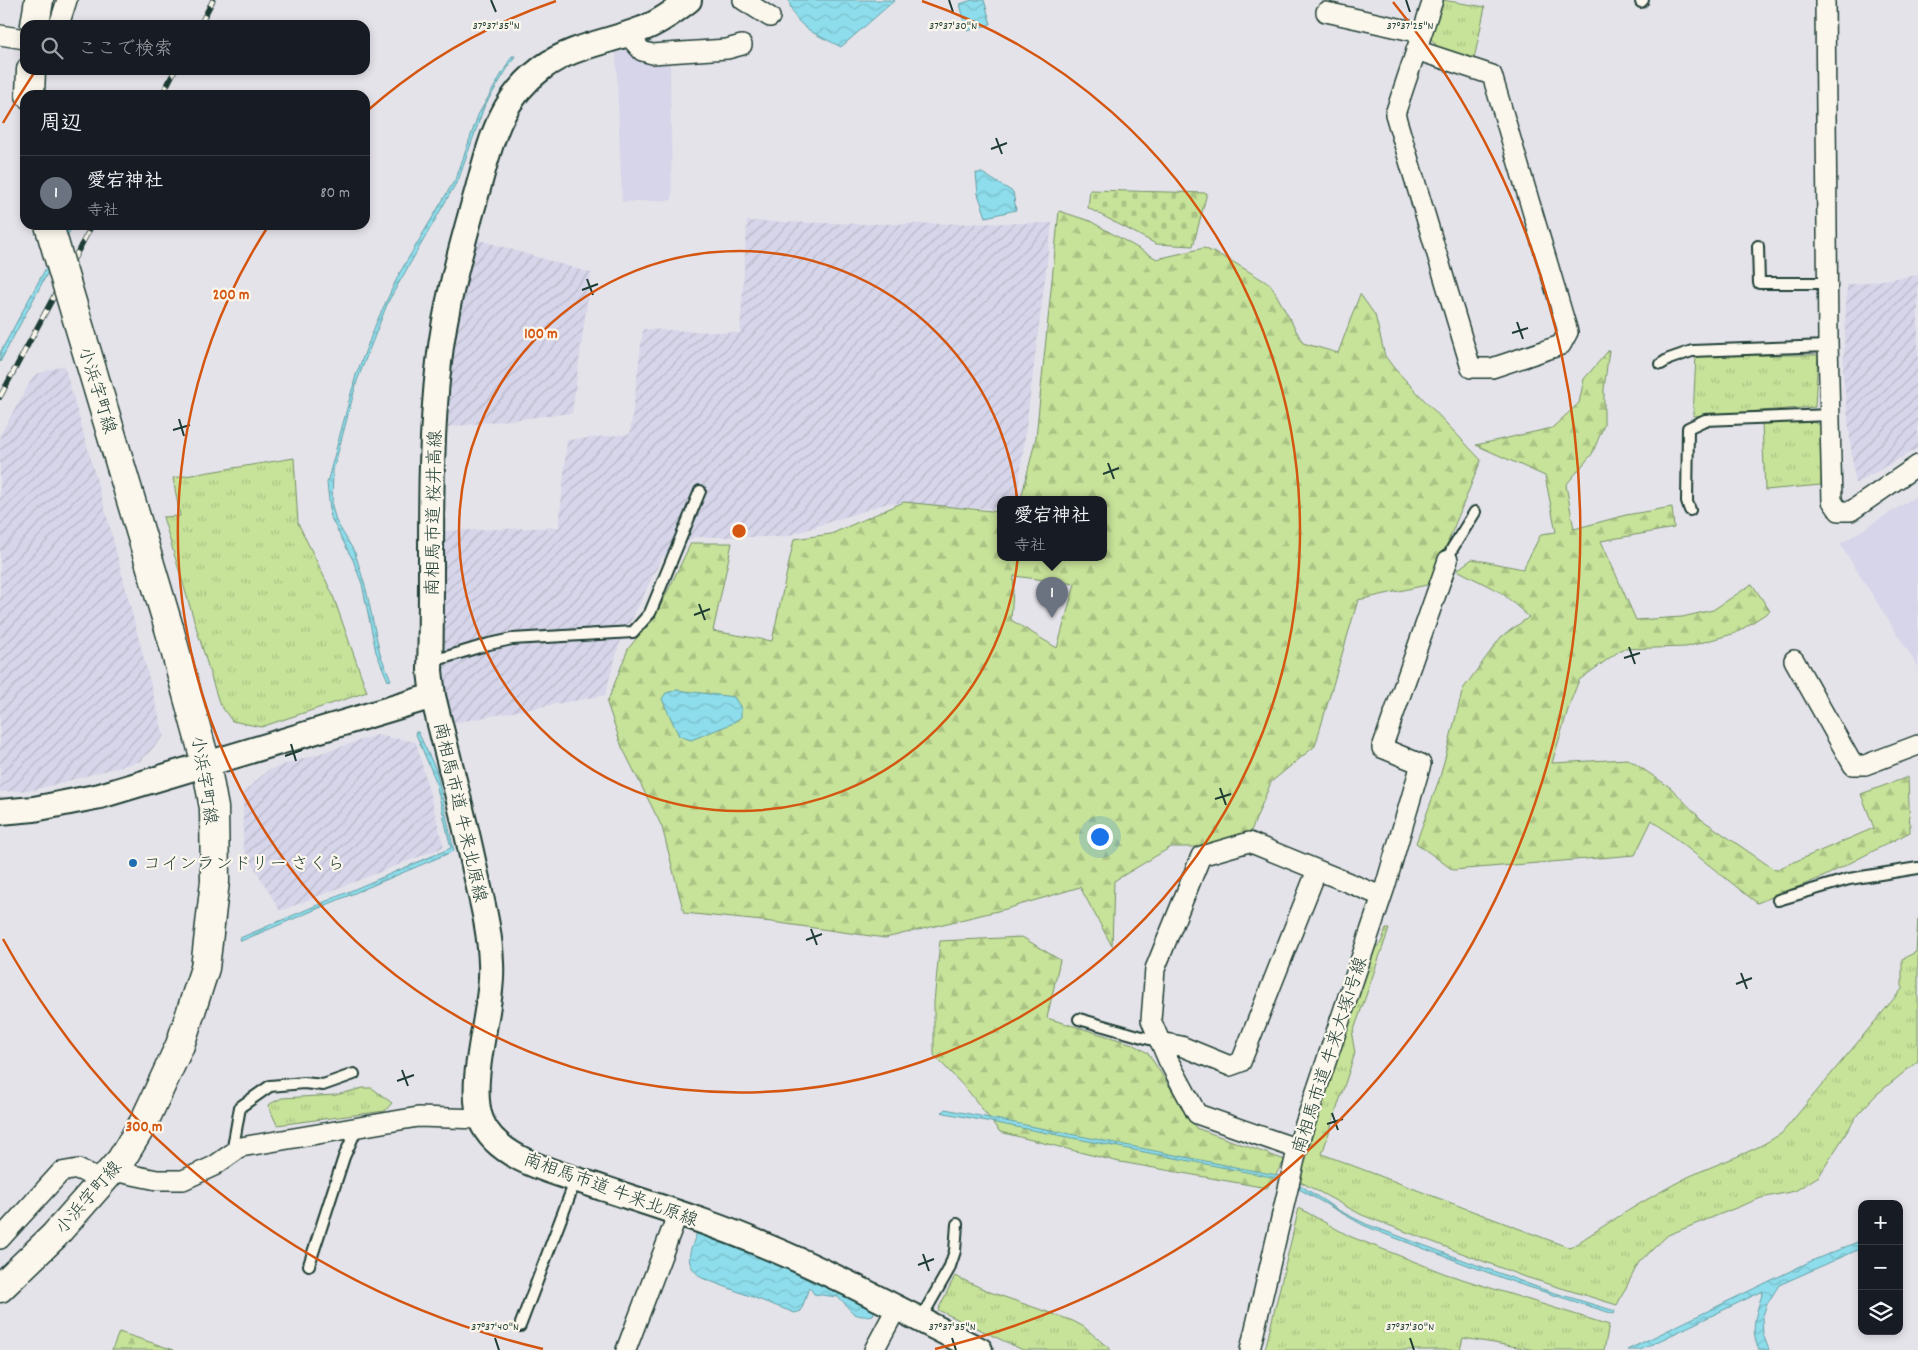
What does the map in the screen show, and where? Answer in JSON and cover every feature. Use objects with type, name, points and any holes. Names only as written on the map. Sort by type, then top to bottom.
[{"type":"main road","points":[[36,20],[39,0]]},
{"type":"main road","points":[[30,90],[31,75]]},
{"type":"main road","name":"小浜字町線","points":[[0,1288],[54,1236],[108,1177],[144,1122],[180,1045],[205,968],[215,881],[214,808],[206,764],[169,628],[50,230]]},
{"type":"street","points":[[60,20],[67,0]]},
{"type":"street","name":"南相馬市道 桜井高線","points":[[433,696],[430,662],[433,460],[438,363],[444,323],[494,130],[503,111],[543,68],[564,56],[643,29],[689,0]]},
{"type":"street","points":[[743,0],[770,17]]},
{"type":"street","points":[[1326,12],[1419,42],[1492,75],[1568,332],[1561,346],[1492,368],[1471,368],[1395,114],[1419,42],[1433,0]]},
{"type":"street","points":[[1825,0],[1830,494],[1835,508],[1845,513],[1857,508],[1918,465]]},
{"type":"street","points":[[628,34],[642,51],[652,54],[727,49],[742,45]]},
{"type":"street","points":[[0,35],[20,38]]},
{"type":"street","name":"南相馬市道 牛来大塚1号線","points":[[1250,1350],[1298,1149],[1381,896],[1421,764],[1382,748],[1448,560]]},
{"type":"street","points":[[1794,660],[1853,765],[1865,765],[1918,745]]},
{"type":"street","points":[[0,812],[34,809],[100,796],[433,696]]},
{"type":"street","name":"南相馬市道 牛来北原線","points":[[433,696],[465,824],[489,940],[491,962],[490,997],[475,1088],[481,1119],[487,1132],[499,1145],[512,1154],[576,1179],[678,1213],[767,1246],[980,1350]]},
{"type":"street","points":[[1298,1149],[1197,1114],[1160,1042],[1151,1020],[1155,969],[1201,856],[1249,842],[1381,896]]},
{"type":"street","points":[[1160,1042],[1181,1046],[1230,1066],[1241,1062],[1317,870]]},
{"type":"street","points":[[0,1239],[61,1172],[78,1169],[108,1177],[182,1180],[214,1166],[241,1147],[418,1117],[481,1119]]},
{"type":"street","points":[[626,1350],[678,1213]]},
{"type":"street","points":[[874,1350],[896,1309]]},
{"type":"lane","points":[[1758,246],[1759,283],[1828,283]]},
{"type":"lane","points":[[1661,364],[1669,359],[1692,351],[1828,346]]},
{"type":"lane","points":[[1690,510],[1687,502],[1688,428],[1705,420],[1830,415]]},
{"type":"lane","points":[[430,662],[488,644],[512,639],[633,632],[650,613],[700,491]]},
{"type":"lane","points":[[1448,560],[1452,549],[1475,512]]},
{"type":"lane","points":[[1778,900],[1848,880],[1918,868]]},
{"type":"lane","points":[[1079,1019],[1160,1042]]},
{"type":"lane","points":[[232,1153],[240,1107],[270,1086],[304,1083],[323,1085],[354,1074]]},
{"type":"lane","points":[[309,1265],[344,1157],[356,1128]]},
{"type":"lane","points":[[520,1326],[576,1179]]},
{"type":"lane","points":[[920,1320],[949,1270],[955,1251],[957,1224]]},
{"type":"shaded area","points":[[633,47],[670,61],[672,200],[622,202],[616,53]]},
{"type":"shaded area","points":[[747,221],[862,224],[1052,223],[1017,496],[997,496],[997,509],[888,503],[784,537],[694,537],[662,558],[619,645],[605,695],[453,723],[443,677],[443,531],[559,527],[567,440],[630,434],[643,329],[740,333]]},
{"type":"shaded area","points":[[476,239],[591,273],[572,413],[448,427],[452,347]]},
{"type":"shaded area","points":[[1918,275],[1918,448],[1855,484],[1843,374],[1847,285]]},
{"type":"shaded area","points":[[64,365],[107,516],[164,736],[141,761],[34,790],[0,792],[0,435],[34,375]]},
{"type":"shaded area","points":[[1918,495],[1918,667],[1840,544]]},
{"type":"shaded area","points":[[377,735],[416,742],[444,847],[280,911],[243,848],[243,793],[268,770]]},
{"type":"green space","points":[[1442,0],[1485,7],[1474,59],[1440,50],[1431,39]]},
{"type":"green space","points":[[1090,190],[1207,193],[1193,246],[1156,244],[1088,208]]},
{"type":"green space","points":[[1059,211],[1090,221],[1157,259],[1204,248],[1230,260],[1271,285],[1303,343],[1338,353],[1360,294],[1375,315],[1385,356],[1394,368],[1481,460],[1431,584],[1358,600],[1315,746],[1271,782],[1249,836],[1214,847],[1171,847],[1114,881],[1112,946],[1080,887],[1006,909],[885,938],[772,922],[684,913],[662,827],[622,747],[607,703],[628,649],[658,611],[691,543],[732,543],[713,631],[772,641],[794,539],[831,534],[904,502],[997,512],[997,561],[1107,561],[1107,496],[1022,496],[1036,437]],"holes":[[[1014,576],[1075,584],[1057,648],[1011,620]]]},
{"type":"green space","points":[[1609,350],[1604,389],[1604,425],[1592,454],[1566,485],[1574,529],[1626,515],[1672,507],[1674,528],[1601,541],[1636,620],[1682,617],[1713,610],[1752,584],[1770,611],[1736,633],[1686,647],[1622,649],[1579,680],[1552,763],[1628,759],[1671,788],[1701,819],[1775,870],[1874,828],[1861,794],[1908,777],[1910,832],[1823,877],[1757,903],[1652,820],[1635,855],[1453,870],[1416,843],[1440,777],[1463,689],[1501,637],[1529,617],[1502,593],[1457,570],[1472,559],[1523,569],[1541,534],[1556,532],[1545,476],[1476,445],[1552,428],[1579,403],[1584,379]]},
{"type":"green space","points":[[1696,355],[1818,355],[1815,407],[1693,416]]},
{"type":"green space","points":[[1810,421],[1821,425],[1821,485],[1765,490],[1762,423]]},
{"type":"green space","points":[[294,458],[298,523],[332,593],[367,692],[261,727],[232,721],[219,703],[163,517],[180,516],[173,478]]},
{"type":"green space","points":[[1918,919],[1918,1061],[1876,1095],[1858,1114],[1819,1176],[1795,1191],[1761,1198],[1668,1235],[1639,1262],[1617,1305],[1522,1276],[1362,1215],[1299,1181],[1307,1145],[1374,949],[1381,943],[1386,929],[1389,929],[1352,1036],[1355,1053],[1322,1154],[1570,1248],[1673,1185],[1748,1152],[1782,1133],[1902,989],[1902,959],[1916,952]]},
{"type":"green space","points":[[1022,937],[1060,960],[1047,1018],[1133,1044],[1148,1053],[1196,1128],[1285,1160],[1267,1188],[1115,1161],[1000,1132],[969,1092],[934,1055],[934,1002],[940,941]]},
{"type":"green space","points":[[363,1088],[372,1088],[392,1103],[385,1111],[277,1125],[268,1105],[282,1098],[336,1095]]},
{"type":"green space","points":[[1299,1208],[1349,1236],[1446,1274],[1609,1325],[1604,1350],[1536,1350],[1463,1338],[1460,1350],[1265,1350]]},
{"type":"green space","points":[[955,1276],[990,1292],[1073,1321],[1084,1327],[1111,1350],[1023,1350],[938,1310]]},
{"type":"green space","points":[[119,1332],[174,1350],[112,1350]]},
{"type":"water","points":[[789,0],[895,0],[841,47],[801,24],[791,10]]},
{"type":"water","points":[[972,0],[984,0],[991,24],[967,31],[960,4]]},
{"type":"water","points":[[512,56],[515,56],[484,107],[459,178],[388,302],[357,381],[333,471],[332,506],[336,521],[355,553],[366,589],[380,654],[391,680],[388,681],[376,652],[362,584],[353,560],[331,518],[327,483],[356,375],[377,321],[399,274],[457,176],[478,115]]},
{"type":"water","points":[[976,173],[982,173],[1013,192],[1016,210],[986,217],[978,194]]},
{"type":"water","points":[[66,230],[70,230],[0,362],[0,353]]},
{"type":"water","points":[[677,690],[734,697],[741,708],[741,717],[731,724],[691,740],[679,736],[662,699],[666,693]]},
{"type":"water","points":[[415,732],[418,732],[436,770],[454,851],[241,941],[240,938],[451,848],[435,779]]},
{"type":"water","points":[[945,1109],[1282,1176],[1282,1179],[942,1112]]},
{"type":"water","points":[[1300,1185],[1338,1210],[1366,1224],[1542,1289],[1615,1311],[1614,1314],[1516,1283],[1382,1233],[1363,1225],[1299,1189]]},
{"type":"water","points":[[697,1232],[771,1260],[875,1310],[873,1315],[860,1316],[855,1314],[838,1297],[814,1294],[809,1287],[801,1311],[795,1313],[702,1278],[692,1267],[689,1257]]},
{"type":"water","points":[[1858,1242],[1858,1250],[1779,1285],[1767,1304],[1762,1318],[1763,1334],[1769,1350],[1759,1350],[1754,1327],[1763,1291],[1640,1350],[1627,1350],[1809,1262]]},
{"type":"railway","points":[[203,20],[213,0]]},
{"type":"railway","points":[[165,90],[172,75]]},
{"type":"railway","points":[[0,397],[89,230]]},
{"type":"place","name":"愛宕神社","points":[[1052,618]]},
{"type":"place","name":"コインランドリー さくら","points":[[133,863]]}]
